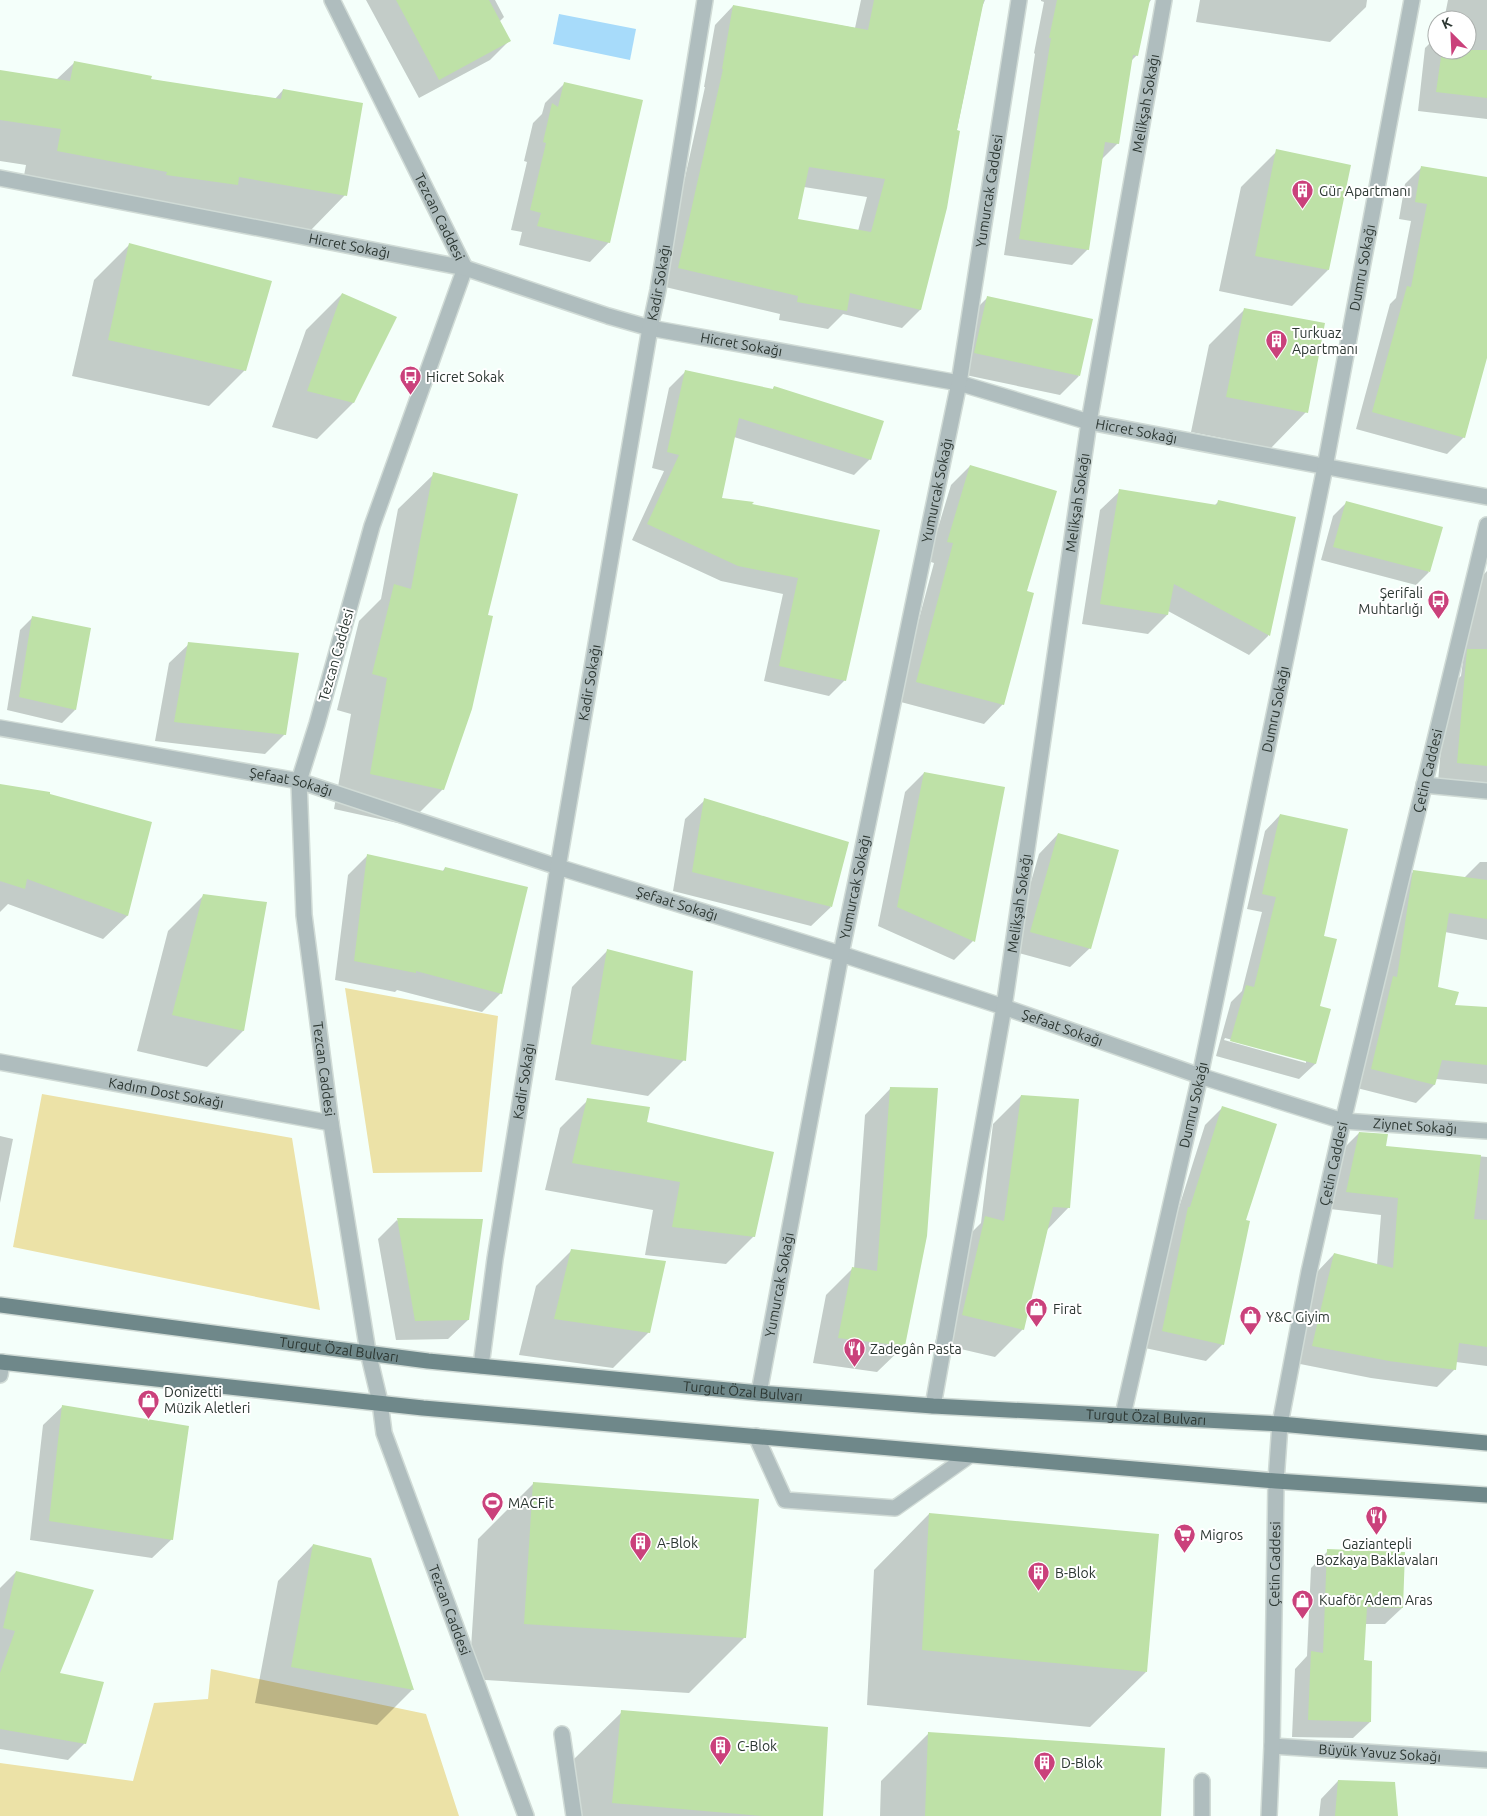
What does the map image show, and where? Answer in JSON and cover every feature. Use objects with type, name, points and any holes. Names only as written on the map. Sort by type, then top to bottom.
[{"type":"main road","name":"Turgut Özal Bulvarı","points":[[0,1305],[428,1361],[759,1393],[933,1406],[1280,1424],[1487,1443]]},
{"type":"main road","points":[[1,1366],[380,1402],[423,1408],[1276,1481],[1487,1495]]},
{"type":"street","name":"Tezcan Caddesi","points":[[332,0],[465,268],[372,526],[317,724],[299,781],[304,915],[331,1123],[368,1352],[380,1402],[384,1433],[526,1816]]},
{"type":"street","name":"Kadir Sokağı","points":[[482,1366],[495,1259],[558,867],[658,290],[705,0]]},
{"type":"street","name":"Yumurcak Caddesi","points":[[959,383],[1019,0]]},
{"type":"street","name":"Melikşah Sokağı","points":[[1004,1007],[1089,422],[1164,0]]},
{"type":"street","name":"Dumru Sokağı","points":[[1123,1415],[1200,1076],[1326,467],[1412,0]]},
{"type":"street","name":"Hicret Sokağı","points":[[0,178],[465,268],[608,316],[650,328],[959,383],[1089,422],[1487,497]]},
{"type":"street","name":"Yumurcak Sokağı","points":[[759,1393],[841,954],[959,383]]},
{"type":"street","name":"Çetin Caddesi","points":[[1269,1816],[1272,1746],[1276,1481],[1280,1424],[1309,1272],[1343,1121],[1487,524]]},
{"type":"street","name":"Şefaat Sokağı","points":[[0,728],[299,781],[558,867],[841,954],[1004,1007],[1200,1076],[1343,1121]]},
{"type":"street","points":[[1424,785],[1487,791]]},
{"type":"street","points":[[933,1406],[1004,1007]]},
{"type":"street","name":"Kadım Dost Sokağı","points":[[0,1062],[331,1123]]},
{"type":"street","name":"Ziynet Sokağı","points":[[1343,1121],[1487,1131]]},
{"type":"street","points":[[756,1436],[785,1500],[895,1508],[970,1455]]},
{"type":"street","points":[[562,1734],[574,1816]]},
{"type":"street","name":"Büyük Yavuz Sokağı","points":[[1272,1746],[1487,1760]]},
{"type":"street","points":[[1202,1781],[1202,1816]]},
{"type":"shaded area","points":[[345,988],[498,1016],[482,1172],[373,1173]]},
{"type":"shaded area","points":[[42,1094],[292,1138],[320,1310],[13,1247]]},
{"type":"shaded area","points":[[211,1669],[426,1714],[459,1816],[0,1816],[0,1763],[133,1781],[154,1703],[208,1699]]},
{"type":"water","points":[[559,14],[636,29],[630,60],[553,44]]},
{"type":"building","points":[[396,0],[489,0],[511,41],[439,80]]},
{"type":"building","points":[[874,0],[984,0],[957,130],[960,131],[947,208],[921,310],[850,293],[847,311],[797,302],[798,296],[678,268],[723,69],[733,5],[868,30]],"holes":[[[809,167],[885,179],[871,232],[798,219]]]},
{"type":"building","points":[[1057,0],[1150,0],[1138,56],[1133,55],[1119,144],[1105,142],[1089,250],[1019,239],[1051,38],[1049,38]]},
{"type":"building","points":[[1477,50],[1487,50],[1487,98],[1436,92],[1441,60],[1477,60]]},
{"type":"building","points":[[74,61],[152,76],[151,79],[281,99],[283,89],[363,103],[347,196],[239,177],[238,185],[166,175],[167,172],[57,151],[61,129],[0,120],[0,70],[70,81]]},
{"type":"building","points":[[564,82],[643,100],[610,243],[537,226],[541,213],[530,210],[546,143],[543,142],[552,103],[558,107]]},
{"type":"building","name":"Gür Apartmanı","points":[[1276,149],[1351,165],[1329,270],[1255,256]]},
{"type":"building","points":[[1421,166],[1487,177],[1487,358],[1465,438],[1372,412],[1407,286],[1411,287],[1427,204],[1415,202]]},
{"type":"building","points":[[129,243],[272,281],[246,371],[108,340]]},
{"type":"building","points":[[342,293],[397,317],[354,403],[307,391]]},
{"type":"building","points":[[987,296],[1093,319],[1080,376],[974,353]]},
{"type":"building","name":"Turkuaz Apartmanı","points":[[1244,308],[1325,323],[1308,413],[1226,397]]},
{"type":"building","points":[[685,370],[773,389],[774,386],[884,421],[871,460],[739,418],[722,498],[754,502],[752,504],[880,530],[846,681],[779,666],[798,578],[738,566],[647,524],[679,455],[667,452]]},
{"type":"building","points":[[970,465],[1057,491],[1027,591],[1034,593],[1004,705],[916,682],[953,543],[947,542]]},
{"type":"building","points":[[433,472],[518,494],[488,615],[493,616],[472,709],[444,790],[370,774],[387,678],[372,674],[394,584],[411,589]]},
{"type":"building","points":[[1119,489],[1217,505],[1218,500],[1296,517],[1270,636],[1174,584],[1168,615],[1100,604]]},
{"type":"building","points":[[1346,501],[1443,527],[1430,572],[1333,547]]},
{"type":"building","points":[[32,616],[91,628],[76,710],[19,697]]},
{"type":"building","points":[[188,642],[299,653],[286,735],[174,722]]},
{"type":"building","points":[[1467,649],[1487,649],[1487,766],[1457,763]]},
{"type":"building","points":[[924,772],[1005,787],[975,942],[897,907]]},
{"type":"building","points":[[0,784],[50,792],[50,794],[152,822],[128,916],[27,879],[25,889],[0,881]]},
{"type":"building","points":[[704,798],[849,842],[832,907],[692,872]]},
{"type":"building","points":[[1280,814],[1348,829],[1324,936],[1337,939],[1320,1006],[1331,1009],[1316,1064],[1230,1041],[1246,985],[1254,987],[1276,897],[1262,894]]},
{"type":"building","points":[[1058,833],[1119,850],[1091,949],[1030,932]]},
{"type":"building","points":[[367,854],[444,871],[445,867],[528,887],[502,994],[416,971],[416,973],[354,961]]},
{"type":"building","points":[[1413,870],[1487,880],[1487,919],[1449,913],[1438,987],[1459,992],[1455,1005],[1487,1007],[1487,1065],[1442,1060],[1435,1085],[1371,1069],[1393,976],[1397,977]]},
{"type":"building","points":[[203,894],[267,902],[244,1031],[172,1015]]},
{"type":"building","points":[[607,949],[693,971],[686,1061],[591,1044]]},
{"type":"building","points":[[890,1087],[938,1088],[927,1236],[905,1346],[838,1338],[852,1267],[877,1271]]},
{"type":"building","points":[[1021,1095],[1079,1099],[1070,1208],[1053,1207],[1024,1330],[962,1315],[985,1216],[1004,1221]]},
{"type":"building","points":[[587,1098],[650,1107],[647,1122],[774,1152],[755,1237],[672,1227],[680,1182],[572,1163]]},
{"type":"building","points":[[1222,1106],[1277,1124],[1246,1220],[1250,1221],[1224,1345],[1162,1331],[1188,1207],[1190,1207]]},
{"type":"building","points":[[1359,1132],[1388,1134],[1386,1146],[1481,1155],[1474,1219],[1487,1220],[1487,1347],[1459,1343],[1456,1370],[1389,1361],[1312,1346],[1334,1253],[1393,1268],[1398,1198],[1346,1192]]},
{"type":"building","points":[[397,1218],[483,1219],[469,1320],[415,1321]]},
{"type":"building","points":[[571,1249],[666,1261],[650,1333],[554,1319]]},
{"type":"building","points":[[62,1405],[189,1426],[173,1540],[49,1521]]},
{"type":"building","name":"A-Blok","points":[[533,1482],[759,1499],[746,1638],[524,1624]]},
{"type":"building","name":"B-Blok","points":[[929,1513],[1159,1534],[1147,1672],[922,1650]]},
{"type":"building","points":[[313,1544],[371,1558],[414,1690],[291,1667]]},
{"type":"building","points":[[1327,1549],[1405,1552],[1403,1608],[1367,1607],[1364,1660],[1372,1661],[1371,1722],[1308,1720],[1311,1651],[1323,1653]]},
{"type":"building","points":[[16,1571],[94,1590],[60,1673],[104,1682],[86,1744],[0,1729],[0,1673],[15,1631],[3,1628]]},
{"type":"building","name":"C-Blok","points":[[621,1710],[828,1727],[823,1816],[762,1816],[612,1803]]},
{"type":"building","name":"D-Blok","points":[[928,1732],[1165,1748],[1161,1816],[925,1816]]},
{"type":"building","points":[[1338,1780],[1395,1782],[1398,1816],[1335,1816]]},
{"type":"place","name":"Gür Apartmanı","points":[[1303,210]]},
{"type":"place","name":"Turkuaz Apartmanı","points":[[1276,360]]},
{"type":"place","name":"Hicret Sokak","points":[[410,396]]},
{"type":"place","name":"Şerifali Muhtarlığı","points":[[1439,620]]},
{"type":"place","name":"Firat","points":[[1037,1328]]},
{"type":"place","name":"Y&C Giyim","points":[[1250,1336]]},
{"type":"place","name":"Zadegân Pasta","points":[[854,1368]]},
{"type":"place","name":"Donizetti Müzik Aletleri","points":[[148,1419]]},
{"type":"place","name":"MACFit","points":[[492,1522]]},
{"type":"place","name":"Gaziantepli Bozkaya Baklavaları","points":[[1377,1535]]},
{"type":"place","name":"Migros","points":[[1184,1554]]},
{"type":"place","name":"A-Blok","points":[[641,1562]]},
{"type":"place","name":"B-Blok","points":[[1039,1592]]},
{"type":"place","name":"Kuaför Adem Aras","points":[[1303,1619]]},
{"type":"place","name":"C-Blok","points":[[721,1765]]},
{"type":"place","name":"D-Blok","points":[[1045,1782]]}]
